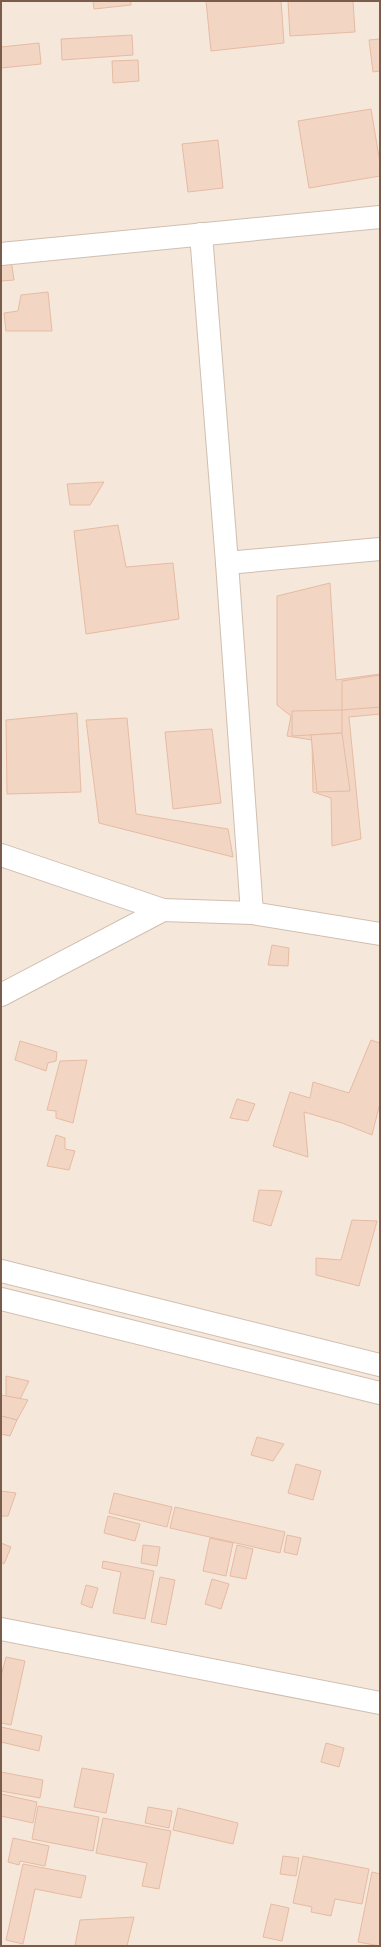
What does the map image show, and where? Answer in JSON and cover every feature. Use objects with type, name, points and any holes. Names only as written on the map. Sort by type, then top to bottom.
[{"type":"street","points":[[1,254],[380,217]]},
{"type":"street","points":[[201,234],[227,563],[252,912]]},
{"type":"street","points":[[227,563],[380,549]]},
{"type":"street","points":[[1,855],[163,910],[252,912],[380,934]]},
{"type":"street","points":[[1,995],[163,910]]},
{"type":"street","points":[[1,1271],[380,1366]]},
{"type":"street","points":[[1,1298],[380,1393]]},
{"type":"street","points":[[1,1630],[380,1703]]},
{"type":"shaded area","points":[[1,1],[380,1],[380,1946],[1,1946]]},
{"type":"building","points":[[93,1],[131,1],[131,5],[94,9]]},
{"type":"building","points":[[206,1],[281,1],[284,43],[211,51]]},
{"type":"building","points":[[288,1],[353,1],[355,32],[290,36]]},
{"type":"building","points":[[132,35],[133,55],[62,60],[61,39]]},
{"type":"building","points":[[380,39],[380,71],[373,72],[369,40]]},
{"type":"building","points":[[39,43],[41,64],[1,68],[1,47]]},
{"type":"building","points":[[138,60],[139,81],[113,83],[112,61]]},
{"type":"building","points":[[371,109],[380,163],[380,176],[309,188],[298,121]]},
{"type":"building","points":[[218,140],[223,188],[188,192],[182,144]]},
{"type":"building","points":[[2,254],[12,266],[14,280],[1,281]]},
{"type":"building","points":[[48,292],[52,331],[6,331],[4,313],[18,311],[21,295]]},
{"type":"building","points":[[104,482],[90,505],[70,505],[67,484]]},
{"type":"building","points":[[118,525],[126,567],[173,563],[179,619],[86,634],[74,531]]},
{"type":"building","points":[[330,583],[336,680],[380,674],[380,714],[349,717],[361,839],[332,846],[331,798],[313,792],[312,740],[287,736],[291,716],[277,705],[277,596]]},
{"type":"building","points":[[380,675],[380,707],[342,710],[342,681]]},
{"type":"building","points":[[342,710],[342,733],[292,736],[292,711]]},
{"type":"building","points":[[77,713],[81,792],[7,794],[6,720]]},
{"type":"building","points":[[127,718],[136,814],[228,829],[233,857],[99,823],[86,720]]},
{"type":"building","points":[[212,729],[221,803],[173,809],[165,732]]},
{"type":"building","points":[[342,733],[350,791],[317,792],[311,735]]},
{"type":"building","points":[[272,945],[289,948],[288,966],[268,965]]},
{"type":"building","points":[[371,1040],[380,1043],[380,1103],[372,1135],[342,1123],[304,1112],[308,1157],[273,1146],[290,1092],[310,1098],[313,1082],[349,1093]]},
{"type":"building","points":[[20,1041],[57,1052],[56,1061],[48,1063],[46,1071],[15,1060]]},
{"type":"building","points":[[87,1060],[73,1123],[56,1118],[56,1111],[47,1110],[60,1061]]},
{"type":"building","points":[[237,1099],[255,1104],[248,1121],[230,1118]]},
{"type":"building","points":[[56,1135],[65,1138],[65,1149],[75,1151],[69,1170],[47,1166]]},
{"type":"building","points":[[259,1190],[282,1191],[271,1226],[253,1221]]},
{"type":"building","points":[[352,1220],[377,1221],[359,1286],[316,1275],[316,1258],[341,1260]]},
{"type":"building","points":[[6,1376],[29,1381],[20,1399],[6,1396]]},
{"type":"building","points":[[1,1395],[28,1400],[17,1420],[1,1416]]},
{"type":"building","points":[[1,1416],[17,1420],[10,1436],[1,1434]]},
{"type":"building","points":[[257,1437],[284,1444],[273,1461],[251,1455]]},
{"type":"building","points":[[296,1464],[321,1471],[313,1500],[288,1493]]},
{"type":"building","points":[[1,1491],[16,1493],[8,1516],[1,1516]]},
{"type":"building","points":[[114,1493],[172,1507],[167,1527],[109,1513]]},
{"type":"building","points":[[175,1507],[285,1532],[280,1553],[170,1528]]},
{"type":"building","points":[[108,1516],[140,1524],[135,1541],[104,1533]]},
{"type":"building","points":[[287,1535],[301,1538],[297,1555],[284,1552]]},
{"type":"building","points":[[210,1538],[233,1543],[226,1576],[203,1571]]},
{"type":"building","points":[[1,1543],[11,1547],[4,1564],[1,1562]]},
{"type":"building","points":[[143,1545],[160,1547],[157,1566],[141,1563]]},
{"type":"building","points":[[237,1545],[253,1549],[246,1579],[230,1576]]},
{"type":"building","points":[[103,1561],[154,1571],[145,1619],[113,1613],[121,1572],[102,1568]]},
{"type":"building","points":[[160,1577],[175,1580],[166,1625],[151,1622]]},
{"type":"building","points":[[212,1579],[229,1584],[221,1609],[205,1604]]},
{"type":"building","points":[[86,1585],[98,1588],[92,1608],[81,1604]]},
{"type":"building","points":[[6,1657],[25,1661],[11,1725],[1,1723],[1,1676]]},
{"type":"building","points":[[1,1727],[42,1736],[39,1751],[1,1742]]},
{"type":"building","points":[[326,1743],[344,1748],[339,1767],[321,1762]]},
{"type":"building","points":[[82,1768],[114,1774],[106,1813],[74,1807]]},
{"type":"building","points":[[1,1772],[43,1780],[40,1798],[1,1791]]},
{"type":"building","points":[[1,1794],[37,1802],[33,1823],[1,1816]]},
{"type":"building","points":[[38,1806],[99,1817],[93,1851],[32,1839]]},
{"type":"building","points":[[148,1807],[172,1811],[169,1828],[145,1823]]},
{"type":"building","points":[[178,1808],[238,1823],[233,1844],[173,1830]]},
{"type":"building","points":[[103,1818],[171,1831],[159,1889],[142,1886],[147,1863],[96,1853]]},
{"type":"building","points":[[13,1838],[49,1846],[45,1866],[20,1861],[19,1865],[8,1862]]},
{"type":"building","points":[[283,1856],[299,1858],[296,1876],[280,1874]]},
{"type":"building","points":[[303,1856],[369,1869],[362,1904],[335,1899],[331,1916],[311,1912],[312,1907],[293,1903]]},
{"type":"building","points":[[23,1864],[86,1876],[81,1898],[35,1889],[23,1944],[6,1940]]},
{"type":"building","points":[[372,1872],[380,1874],[380,1946],[358,1942]]},
{"type":"building","points":[[271,1904],[289,1908],[282,1941],[263,1937]]},
{"type":"building","points":[[134,1917],[127,1946],[75,1946],[80,1920]]}]
